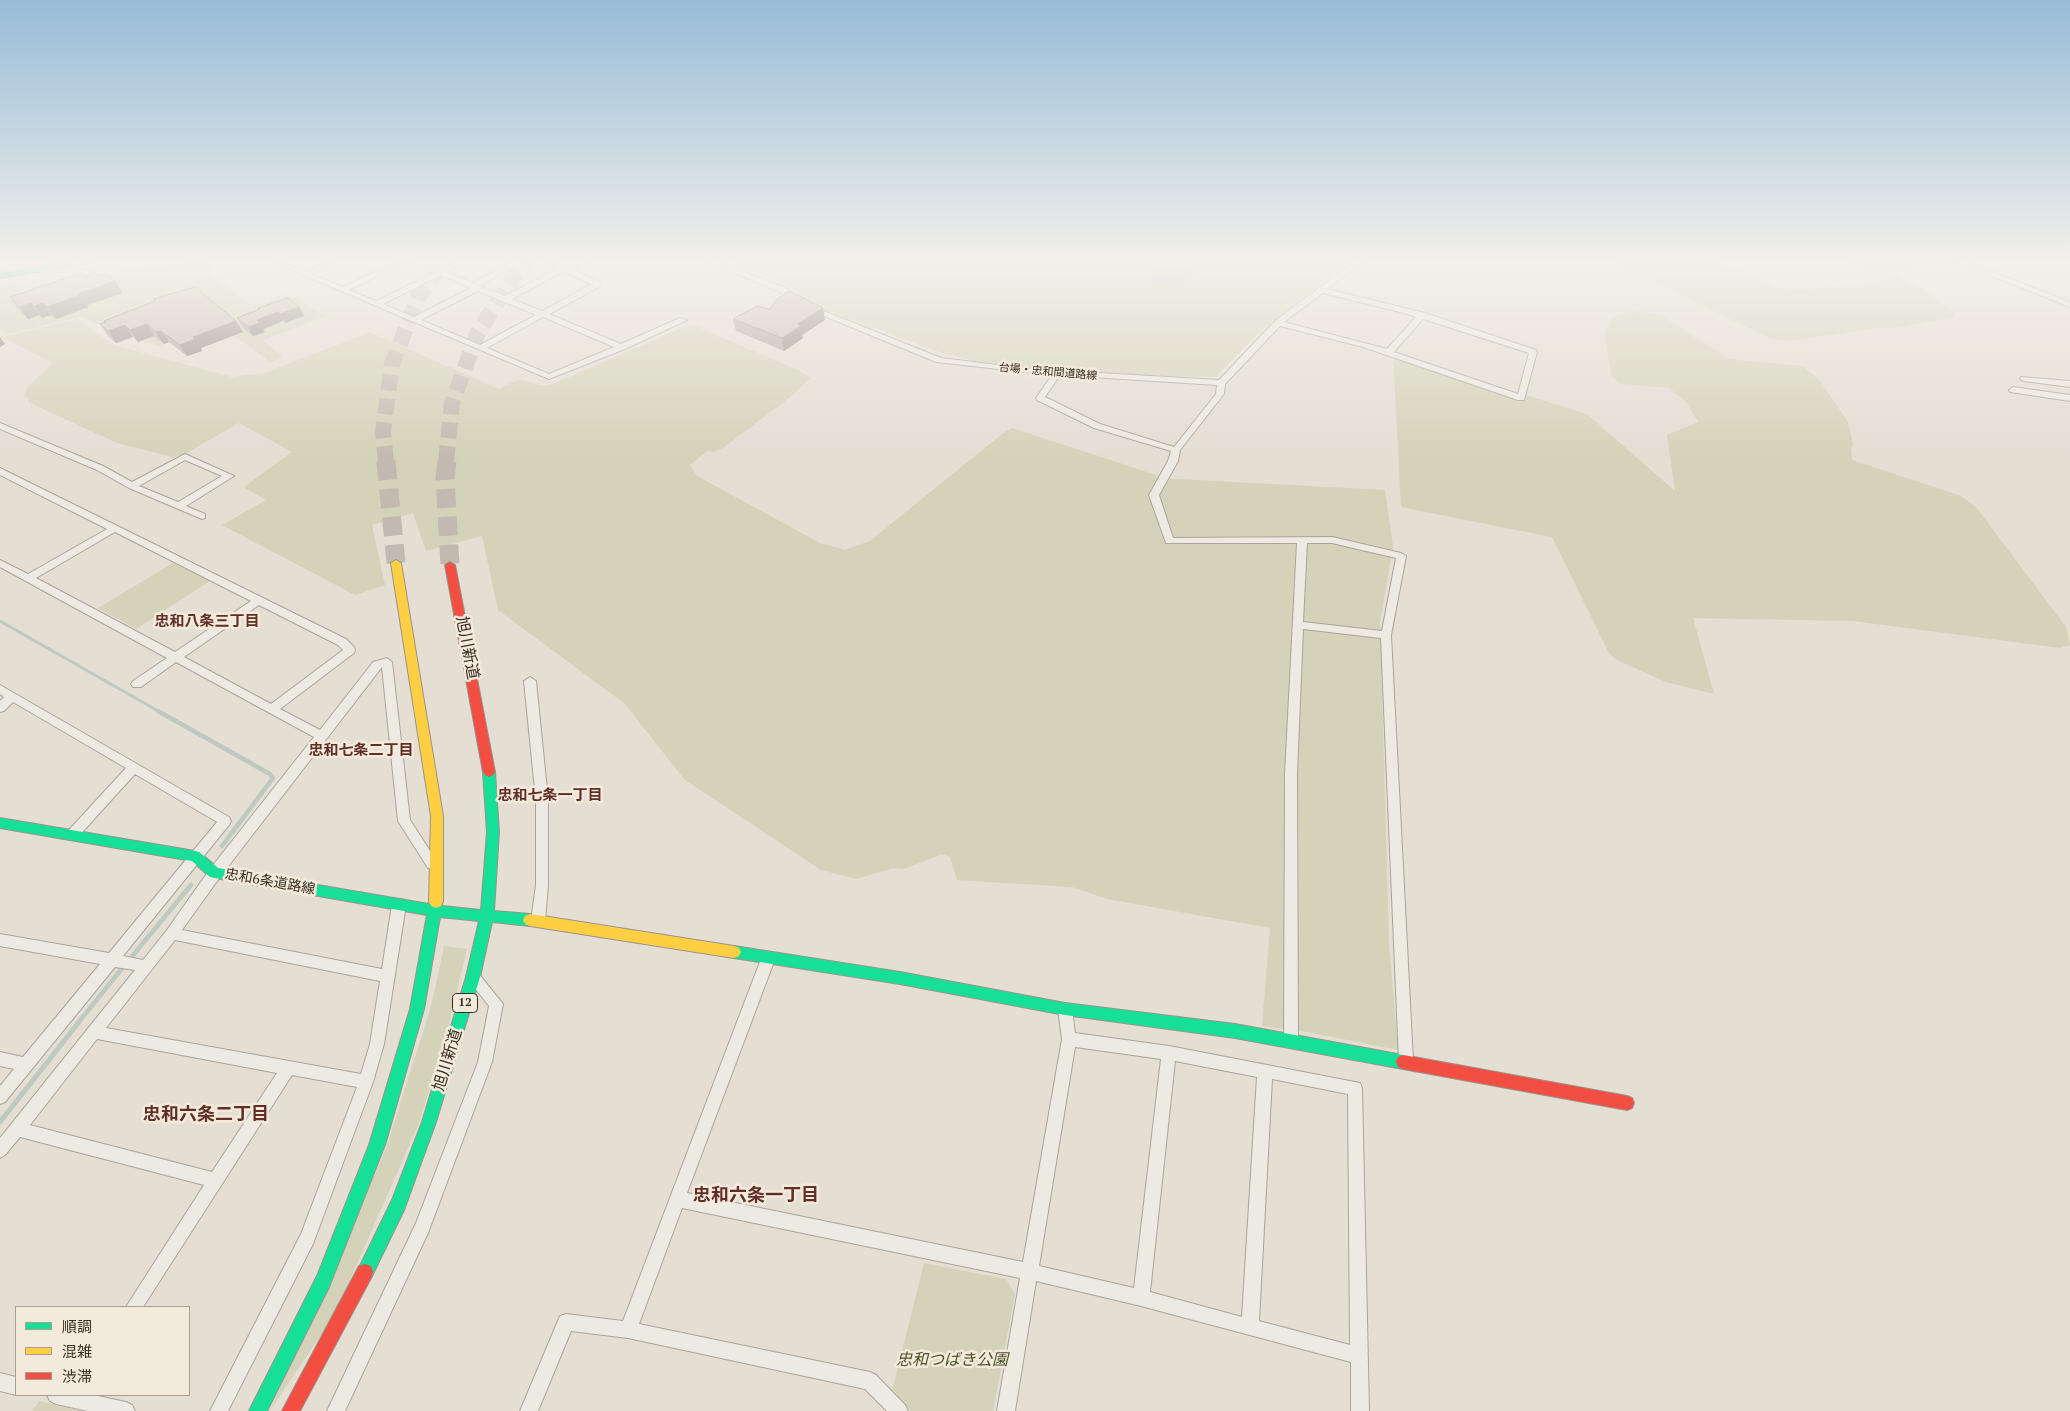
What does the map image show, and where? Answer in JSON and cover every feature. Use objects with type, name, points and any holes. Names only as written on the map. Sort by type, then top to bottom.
[{"type":"main road","points":[[258,1411],[323,1281],[377,1146],[417,1009],[436,911],[437,816],[396,563]]},
{"type":"main road","name":"旭川新道","points":[[291,1411],[343,1316],[398,1204],[429,1122],[473,977],[487,916],[493,832],[489,768],[450,565]]},
{"type":"main road","points":[[0,823],[195,856]]},
{"type":"main road","name":"忠和6条道路線","points":[[195,856],[215,873],[399,905],[538,922],[900,978],[1065,1008],[1291,1040],[1406,1060],[1627,1103]]},
{"type":"street","points":[[431,327],[549,377],[668,327]]},
{"type":"street","points":[[481,348],[520,327]]},
{"type":"street","points":[[576,327],[622,347]]},
{"type":"street","name":"台場・忠和間道路線","points":[[854,327],[939,360],[1058,373],[1221,383]]},
{"type":"street","points":[[1274,327],[1221,383],[1220,394],[1176,450],[1173,460],[1154,495],[1169,541],[1332,540],[1401,556],[1386,635],[1406,1060]]},
{"type":"street","points":[[1292,327],[1388,353],[1521,398],[1533,352],[1458,327]]},
{"type":"street","points":[[1388,353],[1411,327]]},
{"type":"street","points":[[1058,373],[1040,398],[1097,426],[1176,450]]},
{"type":"street","points":[[2024,379],[2070,384]]},
{"type":"street","points":[[2013,390],[2070,398]]},
{"type":"street","points":[[0,426],[100,468],[132,486],[202,516]]},
{"type":"street","points":[[132,486],[185,457],[229,476],[180,505]]},
{"type":"street","points":[[0,471],[342,642],[350,650],[272,708]]},
{"type":"street","points":[[29,578],[114,529]]},
{"type":"street","points":[[1291,1040],[1291,774],[1302,541]]},
{"type":"street","points":[[0,563],[322,736]]},
{"type":"street","points":[[137,684],[258,601]]},
{"type":"street","points":[[1298,625],[1386,635]]},
{"type":"street","points":[[0,1097],[26,1065],[129,963],[172,934],[215,873],[377,665],[388,662],[404,821],[437,872]]},
{"type":"street","points":[[530,681],[542,800],[542,885],[538,922]]},
{"type":"street","points":[[0,689],[225,821],[195,856],[129,963],[94,1032],[0,1150]]},
{"type":"street","points":[[0,708],[12,696]]},
{"type":"street","points":[[72,834],[133,768]]},
{"type":"street","points":[[219,1411],[307,1238],[366,1082],[377,1044],[399,905]]},
{"type":"street","points":[[172,934],[389,977]]},
{"type":"street","points":[[0,940],[129,963]]},
{"type":"street","points":[[628,1330],[768,959]]},
{"type":"street","points":[[336,1411],[422,1227],[486,1062],[496,1004],[473,977]]},
{"type":"street","points":[[1006,1411],[1069,1039],[1065,1008]]},
{"type":"street","points":[[94,1032],[366,1082]]},
{"type":"street","points":[[1069,1039],[1169,1053],[1355,1088],[1360,1411]]},
{"type":"street","points":[[1141,1298],[1169,1053]]},
{"type":"street","points":[[0,1059],[26,1065]]},
{"type":"street","points":[[135,1306],[288,1068]]},
{"type":"street","points":[[1250,1328],[1265,1071]]},
{"type":"street","points":[[17,1129],[215,1180]]},
{"type":"street","points":[[678,1199],[1031,1272],[1141,1298],[1358,1356]]},
{"type":"street","points":[[529,1411],[566,1322],[628,1330],[870,1381],[899,1411]]},
{"type":"street","points":[[0,1382],[15,1386]]},
{"type":"street","points":[[76,1397],[126,1411]]},
{"type":"green space","points":[[0,327],[38,327],[9,334],[0,330]]},
{"type":"green space","points":[[44,327],[88,327],[114,345],[232,377],[265,373],[370,332],[499,389],[519,379],[544,386],[553,384],[684,327],[698,327],[798,370],[810,378],[793,395],[723,448],[713,452],[707,451],[690,465],[697,476],[820,543],[845,550],[870,541],[1002,434],[1012,428],[1156,475],[1157,478],[1385,490],[1393,547],[1380,621],[1389,942],[1398,1050],[1302,1031],[1262,1026],[1270,928],[1107,899],[1072,887],[957,880],[950,857],[942,854],[904,869],[893,868],[857,879],[821,870],[685,780],[624,703],[498,610],[482,536],[426,551],[413,513],[372,525],[385,585],[355,595],[222,525],[266,500],[244,487],[292,452],[239,423],[185,454],[173,457],[117,443],[28,402],[28,398],[24,397],[26,389],[53,363],[2,337]]},
{"type":"green space","points":[[106,327],[210,327],[158,346]]},
{"type":"green space","points":[[222,327],[298,327],[263,340],[282,357],[270,362]]},
{"type":"green space","points":[[870,327],[1265,327],[1215,377],[1083,374],[974,361],[942,353]]},
{"type":"green space","points":[[1608,327],[1680,327],[1729,359],[1802,366],[1819,379],[1848,422],[1853,444],[1851,449],[1852,460],[1961,496],[1976,507],[2066,627],[2070,645],[2060,648],[1853,621],[1693,618],[1714,694],[1666,682],[1617,660],[1609,653],[1552,537],[1401,507],[1393,355],[1521,398],[1526,395],[1587,414],[1675,491],[1667,435],[1698,422],[1687,403],[1669,388],[1621,384],[1611,376],[1604,330]]},
{"type":"green space","points":[[1746,327],[1905,327],[1878,328],[1788,341],[1771,339]]},
{"type":"green space","points":[[173,563],[210,581],[136,629],[98,608]]},
{"type":"green space","points":[[444,946],[467,949],[445,1040],[419,1123],[335,1314],[270,1411],[386,1149],[432,1003]]},
{"type":"green space","name":"忠和つばき公園","points":[[924,1263],[1006,1279],[1015,1294],[993,1411],[911,1411],[892,1391]]},
{"type":"green space","points":[[39,1401],[81,1411],[32,1411]]},
{"type":"building","points":[[103,327],[120,327],[108,331]]},
{"type":"building","points":[[127,327],[139,327],[130,330]]},
{"type":"building","points":[[150,327],[220,327],[193,337],[195,339],[180,345],[161,331],[156,332]]},
{"type":"building","points":[[753,327],[800,327],[782,338]]},
{"type":"waterway","points":[[0,621],[160,712]]},
{"type":"waterway","points":[[158,711],[270,774],[273,778],[222,846]]},
{"type":"waterway","points":[[129,960],[191,885]]},
{"type":"waterway","points":[[78,1023],[124,966]]},
{"type":"waterway","points":[[0,1122],[79,1022]]},
{"type":"tunnel","points":[[386,462],[383,432],[392,364],[406,327]]},
{"type":"tunnel","points":[[446,462],[452,403],[481,327]]},
{"type":"tunnel","points":[[386,461],[396,563]]},
{"type":"tunnel","points":[[447,461],[445,478],[450,565]]},
{"type":"traffic: fast","points":[[365,1272],[398,1204],[429,1122],[473,977],[487,916],[493,832],[489,772]]},
{"type":"traffic: fast","points":[[0,823],[195,856],[215,873],[436,911],[530,920]]},
{"type":"traffic: fast","points":[[258,1411],[323,1281],[377,1145],[417,1009],[436,902]]},
{"type":"traffic: fast","points":[[734,952],[900,978],[1065,1009],[1235,1031],[1403,1062]]},
{"type":"traffic: slow","points":[[396,563],[437,816],[436,902]]},
{"type":"traffic: slow","points":[[530,920],[734,952]]},
{"type":"traffic: jam","points":[[450,565],[489,772]]},
{"type":"traffic: jam","points":[[1403,1062],[1627,1103]]},
{"type":"traffic: jam","points":[[291,1411],[365,1272]]},
{"type":"district","name":"忠和八条三丁目","points":[[207,622]]},
{"type":"district","name":"忠和七条二丁目","points":[[361,751]]},
{"type":"district","name":"忠和七条一丁目","points":[[550,796]]},
{"type":"district","name":"忠和六条二丁目","points":[[206,1115]]},
{"type":"district","name":"忠和六条一丁目","points":[[756,1196]]}]
